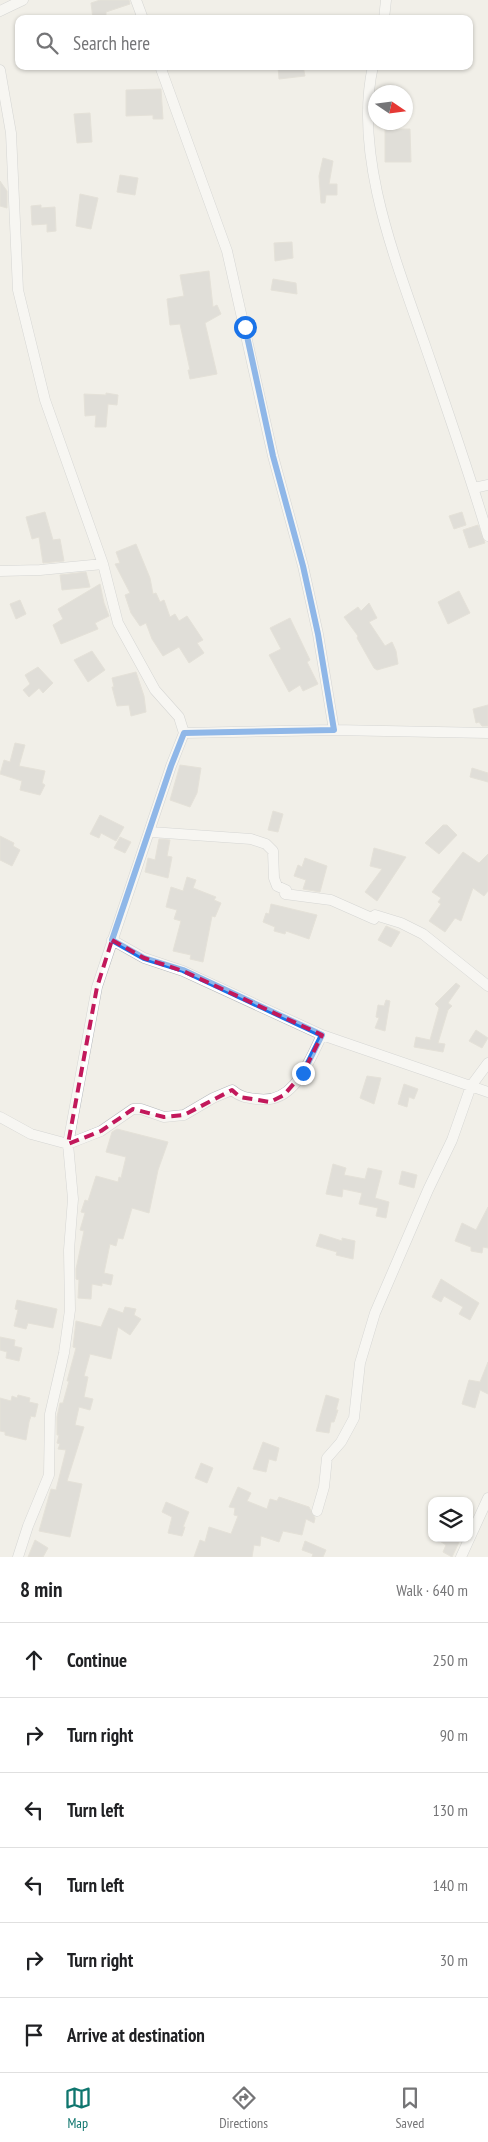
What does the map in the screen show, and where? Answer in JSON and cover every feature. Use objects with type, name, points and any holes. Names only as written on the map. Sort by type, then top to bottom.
[{"type":"street","points":[[0,11],[22,0]]},
{"type":"street","points":[[136,0],[142,15]]},
{"type":"street","points":[[384,15],[386,0]]},
{"type":"street","points":[[0,70],[11,133],[18,290],[45,400],[103,564],[118,623],[155,690],[179,717],[184,733],[171,766],[151,832],[97,987],[68,1144],[73,1199],[68,1250],[70,1310],[64,1353],[50,1414],[49,1475],[28,1526],[18,1557]]},
{"type":"street","points":[[161,70],[227,251],[273,456],[303,566],[318,634],[334,730]]},
{"type":"street","points":[[373,70],[367,115],[372,167],[395,259],[474,488],[488,536]]},
{"type":"street","points":[[474,488],[488,485]]},
{"type":"street","points":[[0,571],[40,570],[103,564]]},
{"type":"street","points":[[184,733],[334,730],[488,733]]},
{"type":"street","points":[[151,832],[251,839],[266,844],[273,851],[274,878],[277,886],[286,890],[285,894],[332,900],[374,920],[375,915],[401,923],[423,934],[488,986]]},
{"type":"street","points":[[112,940],[144,958],[183,970],[322,1035],[488,1092]]},
{"type":"street","points":[[0,1117],[30,1134],[68,1144],[101,1131],[133,1109],[141,1109],[164,1117],[184,1115],[213,1098],[232,1090],[240,1097],[270,1102],[284,1095],[303,1073],[322,1035]]},
{"type":"street","points":[[317,1512],[324,1487],[327,1458],[341,1442],[354,1418],[360,1363],[375,1313],[428,1190],[452,1140],[471,1086],[488,1063]]},
{"type":"street","points":[[461,1557],[488,1498]]},
{"type":"highlighted area","points":[[112,940],[144,958],[183,971],[322,1035],[303,1073],[284,1095],[270,1102],[240,1097],[232,1090],[184,1115],[164,1117],[133,1109],[101,1131],[68,1144],[97,987]]},
{"type":"building","points":[[100,0],[129,0],[130,4],[106,12],[106,15],[92,15],[91,3]]},
{"type":"building","points":[[278,70],[304,70],[305,76],[279,79]]},
{"type":"building","points":[[161,89],[163,119],[153,119],[153,115],[126,116],[126,90]]},
{"type":"building","points":[[90,113],[92,142],[77,143],[74,114]]},
{"type":"building","points":[[385,130],[410,130],[411,162],[385,162]]},
{"type":"building","points":[[323,158],[333,161],[329,184],[337,184],[337,195],[326,195],[325,203],[321,203],[319,176]]},
{"type":"building","points":[[120,175],[138,178],[135,195],[117,192]]},
{"type":"building","points":[[0,181],[7,191],[7,208],[0,206]]},
{"type":"building","points":[[80,194],[98,198],[91,229],[76,226]]},
{"type":"building","points":[[41,205],[41,208],[55,207],[56,231],[47,232],[47,224],[32,225],[31,206]]},
{"type":"building","points":[[292,242],[293,258],[275,261],[274,243]]},
{"type":"building","points":[[209,271],[213,307],[217,305],[221,314],[205,323],[217,374],[190,379],[188,370],[190,370],[180,324],[170,325],[167,299],[184,296],[180,275]]},
{"type":"building","points":[[273,279],[296,283],[297,294],[271,290]]},
{"type":"building","points":[[106,393],[118,395],[117,405],[108,404],[106,427],[95,427],[96,415],[85,416],[84,394],[106,395]]},
{"type":"building","points":[[45,512],[53,540],[60,539],[64,561],[43,563],[39,537],[32,539],[26,517]]},
{"type":"building","points":[[462,512],[466,525],[454,529],[449,516]]},
{"type":"building","points":[[478,525],[485,543],[469,548],[463,530]]},
{"type":"building","points":[[136,544],[150,578],[153,594],[156,593],[160,602],[164,600],[170,617],[175,614],[179,621],[187,616],[203,640],[197,643],[204,653],[189,663],[179,647],[163,656],[152,639],[146,623],[140,626],[131,613],[125,595],[130,593],[115,564],[120,563],[116,552]]},
{"type":"building","points":[[86,572],[90,587],[62,590],[60,575]]},
{"type":"building","points":[[100,584],[109,616],[95,623],[98,629],[61,644],[53,625],[63,619],[58,609]]},
{"type":"building","points":[[459,591],[470,613],[448,624],[438,602]]},
{"type":"building","points":[[20,600],[26,614],[16,619],[10,604]]},
{"type":"building","points":[[369,603],[377,618],[369,622],[385,646],[392,642],[398,664],[377,670],[374,668],[357,638],[358,636],[344,617],[358,607],[361,611]]},
{"type":"building","points":[[290,618],[310,660],[307,662],[318,684],[303,691],[300,685],[289,692],[269,655],[281,649],[270,628]]},
{"type":"building","points":[[92,651],[105,670],[88,682],[74,660]]},
{"type":"building","points":[[38,667],[53,683],[43,693],[39,688],[29,697],[23,690],[30,684],[25,675]]},
{"type":"building","points":[[136,672],[144,696],[146,712],[131,716],[129,705],[117,706],[112,687],[114,687],[112,678]]},
{"type":"building","points":[[488,705],[488,726],[482,726],[479,722],[476,723],[473,709]]},
{"type":"building","points":[[15,743],[25,745],[19,766],[45,771],[42,783],[45,785],[40,795],[20,790],[22,781],[0,774],[4,760],[10,762]]},
{"type":"building","points":[[180,765],[201,768],[197,793],[190,807],[170,800]]},
{"type":"building","points":[[472,768],[488,773],[488,782],[470,777]]},
{"type":"building","points":[[273,811],[283,814],[278,832],[268,830]]},
{"type":"building","points":[[100,815],[124,827],[116,841],[101,833],[99,838],[90,834]]},
{"type":"building","points":[[443,825],[447,825],[457,835],[439,854],[425,843]]},
{"type":"building","points":[[0,836],[14,843],[13,846],[20,850],[12,866],[0,860]]},
{"type":"building","points":[[120,837],[131,842],[125,853],[114,848]]},
{"type":"building","points":[[159,839],[170,840],[167,856],[172,857],[168,878],[145,872],[148,858],[155,860]]},
{"type":"building","points":[[374,848],[406,857],[377,901],[365,892],[382,869],[370,866]]},
{"type":"building","points":[[463,852],[479,863],[488,854],[488,891],[484,896],[473,888],[461,921],[455,918],[445,932],[429,921],[441,904],[438,902],[441,898],[432,892]]},
{"type":"building","points":[[305,858],[327,866],[320,892],[303,889],[306,880],[294,876],[298,865],[302,867]]},
{"type":"building","points":[[187,877],[196,880],[193,888],[216,897],[214,900],[221,903],[215,917],[212,916],[203,962],[190,959],[191,955],[173,951],[181,921],[174,919],[177,910],[166,907],[171,887],[183,891]]},
{"type":"building","points":[[271,904],[317,915],[309,939],[286,931],[285,934],[274,931],[275,927],[263,922],[266,913],[269,914]]},
{"type":"building","points":[[386,926],[400,932],[391,947],[378,940]]},
{"type":"building","points":[[456,983],[460,986],[448,1003],[452,1006],[448,1010],[438,1043],[445,1044],[443,1052],[414,1047],[416,1037],[430,1040],[439,1008],[435,1004]]},
{"type":"building","points":[[386,1000],[390,1001],[385,1031],[375,1028],[379,1018],[376,1017],[378,1005],[384,1006]]},
{"type":"building","points":[[476,1030],[488,1038],[482,1048],[469,1041]]},
{"type":"building","points":[[367,1076],[381,1078],[374,1104],[360,1098]]},
{"type":"building","points":[[404,1084],[418,1089],[414,1099],[409,1097],[407,1107],[398,1104]]},
{"type":"building","points":[[117,1129],[168,1142],[158,1170],[149,1213],[132,1208],[123,1239],[118,1238],[116,1246],[110,1244],[104,1273],[113,1275],[111,1285],[102,1283],[102,1286],[92,1284],[91,1299],[78,1298],[79,1280],[76,1279],[76,1269],[84,1231],[80,1230],[85,1213],[81,1212],[85,1200],[88,1201],[96,1176],[118,1182],[119,1177],[121,1178],[126,1157],[106,1152],[112,1132]]},
{"type":"building","points":[[333,1164],[346,1168],[344,1175],[365,1179],[368,1168],[382,1171],[375,1198],[389,1202],[386,1218],[376,1216],[378,1208],[359,1204],[362,1193],[343,1189],[342,1197],[326,1194]]},
{"type":"building","points":[[402,1171],[417,1175],[414,1188],[399,1184]]},
{"type":"building","points":[[488,1207],[488,1248],[483,1247],[482,1253],[471,1251],[471,1247],[455,1241],[462,1223],[476,1230]]},
{"type":"building","points":[[320,1234],[342,1241],[342,1238],[355,1241],[353,1259],[336,1255],[337,1252],[316,1246]]},
{"type":"building","points":[[441,1279],[479,1303],[470,1320],[459,1314],[463,1307],[444,1296],[441,1302],[432,1297]]},
{"type":"building","points":[[17,1300],[57,1309],[53,1328],[28,1323],[26,1329],[14,1326],[18,1310],[15,1309]]},
{"type":"building","points":[[125,1307],[136,1309],[134,1315],[141,1319],[130,1335],[118,1327],[111,1359],[90,1354],[84,1376],[88,1377],[84,1397],[93,1399],[90,1410],[79,1407],[75,1425],[84,1427],[67,1481],[82,1484],[70,1537],[39,1531],[51,1489],[56,1490],[66,1450],[58,1449],[60,1444],[57,1443],[59,1435],[57,1435],[57,1417],[60,1403],[63,1403],[76,1348],[73,1347],[76,1321],[101,1327],[109,1308],[123,1313]]},
{"type":"building","points":[[0,1337],[15,1340],[14,1346],[22,1348],[19,1361],[6,1358],[7,1352],[0,1350]]},
{"type":"building","points":[[488,1362],[488,1394],[480,1390],[475,1408],[462,1404],[469,1380],[480,1382]]},
{"type":"building","points":[[18,1395],[30,1398],[29,1402],[38,1404],[35,1417],[31,1416],[29,1422],[26,1440],[5,1435],[5,1432],[0,1431],[0,1398],[11,1401],[12,1396],[17,1398]]},
{"type":"building","points":[[326,1395],[339,1399],[336,1410],[338,1410],[334,1422],[331,1422],[329,1433],[316,1431]]},
{"type":"building","points":[[263,1442],[279,1448],[276,1461],[269,1459],[266,1472],[253,1469]]},
{"type":"building","points":[[201,1463],[213,1468],[207,1483],[195,1478]]},
{"type":"building","points":[[238,1487],[251,1493],[247,1501],[267,1509],[270,1499],[277,1501],[279,1497],[309,1507],[315,1518],[314,1523],[306,1519],[302,1535],[283,1531],[279,1542],[261,1536],[260,1546],[254,1545],[252,1557],[194,1557],[200,1540],[205,1542],[209,1527],[231,1534],[238,1516],[234,1515],[235,1508],[229,1507]]},
{"type":"building","points":[[166,1502],[189,1512],[183,1527],[185,1527],[182,1536],[168,1533],[172,1517],[162,1512]]},
{"type":"building","points":[[35,1540],[48,1548],[43,1557],[28,1557]]},
{"type":"building","points":[[305,1541],[326,1550],[323,1557],[312,1557],[313,1554],[302,1550]]},
{"type":"building","points":[[441,1542],[459,1542],[452,1557],[443,1552],[446,1545]]},
{"type":"route","points":[[245,327],[273,456],[303,566],[318,634],[334,730],[184,733],[112,940],[144,958],[183,970],[322,1035],[303,1073]]}]
